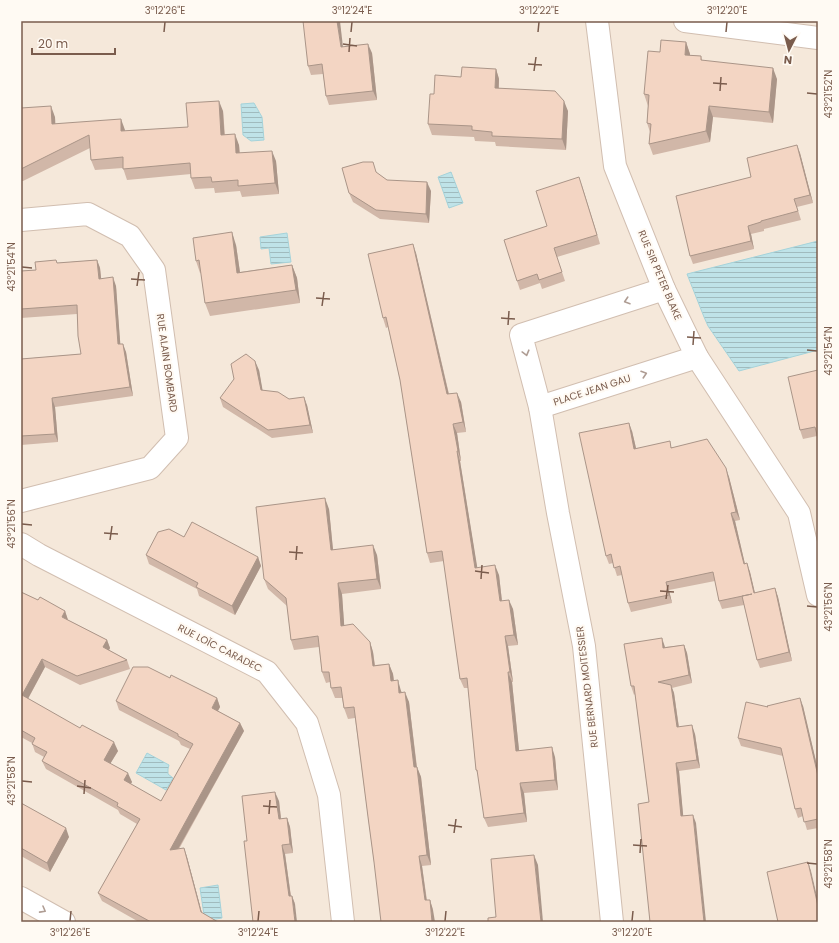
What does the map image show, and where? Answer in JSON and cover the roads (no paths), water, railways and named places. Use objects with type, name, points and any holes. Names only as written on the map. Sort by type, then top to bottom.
[{"type":"street","name":"RUE SIR PETER BLAKE","points":[[597,21],[615,166],[664,289],[697,356],[799,513],[818,595]]},
{"type":"street","points":[[684,21],[818,38]]},
{"type":"street","name":"RUE ALAIN BOMBARD","points":[[21,220],[88,214],[130,236],[154,270],[177,438],[150,468],[21,501]]},
{"type":"street","name":"PLACE JEAN GAU","points":[[664,289],[521,335],[540,407],[697,356]]},
{"type":"street","name":"RUE BERNARD MOITESSIER","points":[[540,407],[558,513],[584,646],[612,922]]},
{"type":"street","name":"RUE LOÏC CARADEC","points":[[21,544],[39,555],[266,672],[307,723],[316,752],[329,795],[343,922]]},
{"type":"street","points":[[21,898],[64,922]]},
{"type":"water","points":[[254,103],[262,117],[264,140],[251,141],[243,135],[241,104]]},
{"type":"water","points":[[451,172],[463,203],[449,208],[438,177]]},
{"type":"water","points":[[287,233],[291,262],[271,264],[269,248],[261,249],[260,237]]},
{"type":"water","points":[[818,241],[818,350],[739,371],[708,326],[687,274]]},
{"type":"water","points":[[147,753],[169,765],[168,774],[173,778],[166,790],[136,773]]},
{"type":"water","points":[[218,885],[222,918],[210,920],[204,915],[200,888]]}]
